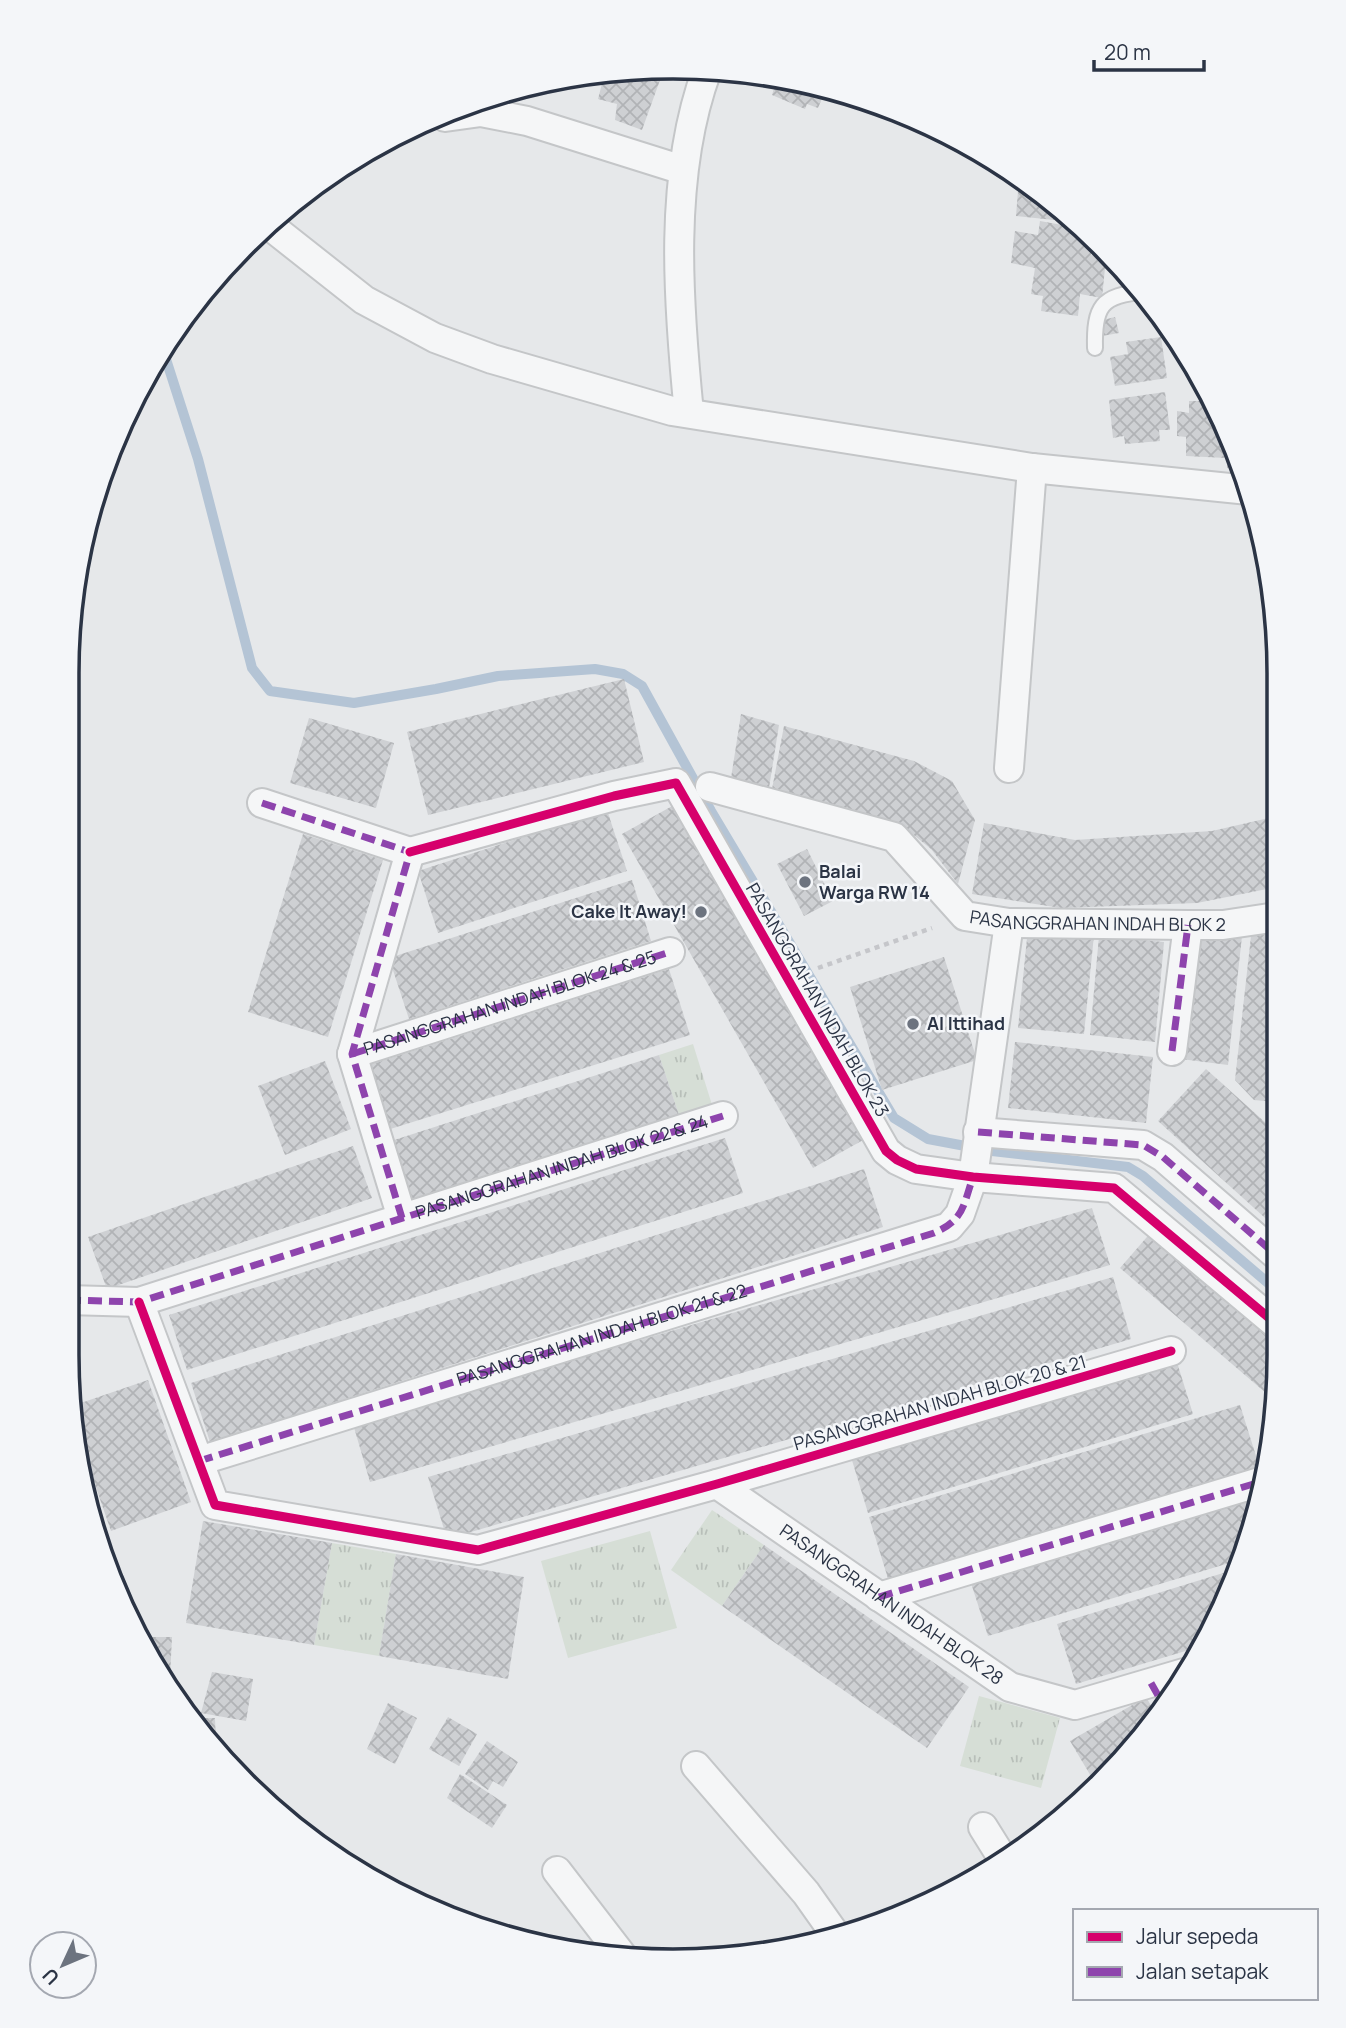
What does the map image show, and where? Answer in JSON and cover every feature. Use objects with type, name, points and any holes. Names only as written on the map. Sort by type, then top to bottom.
[{"type":"street","points":[[689,412],[680,329],[680,204],[683,170],[703,80]]},
{"type":"street","points":[[475,113],[527,121],[683,170]]},
{"type":"street","points":[[276,231],[365,300],[435,338],[492,359],[672,411],[1031,468],[1238,489]]},
{"type":"street","points":[[1009,768],[1031,468]]},
{"type":"street","name":"PASANGGRAHAN INDAH BLOK 23","points":[[410,852],[614,796],[676,783],[886,1151],[916,1169],[974,1177],[1114,1188],[1267,1316]]},
{"type":"street","name":"PASANGGRAHAN INDAH BLOK 2","points":[[710,787],[894,837],[965,916],[1009,923],[1188,925],[1223,925],[1267,918]]},
{"type":"street","points":[[262,803],[410,852],[352,1054],[402,1218]]},
{"type":"street","name":"PASANGGRAHAN INDAH BLOK 21 & 22","points":[[199,1461],[934,1233],[956,1221],[974,1177],[978,1132],[1009,923]]},
{"type":"street","points":[[1172,1051],[1188,925]]},
{"type":"street","name":"PASANGGRAHAN INDAH BLOK 24 & 25","points":[[352,1054],[670,952]]},
{"type":"street","name":"PASANGGRAHAN INDAH BLOK 22 & 24","points":[[79,1300],[139,1302],[723,1116]]},
{"type":"street","points":[[978,1132],[1143,1145],[1163,1157],[1267,1247]]},
{"type":"street","points":[[139,1302],[199,1461]]},
{"type":"street","name":"PASANGGRAHAN INDAH BLOK 20 & 21","points":[[199,1461],[215,1505],[478,1550],[717,1484],[1171,1351]]},
{"type":"street","name":"PASANGGRAHAN INDAH BLOK 28","points":[[717,1484],[1010,1687],[1075,1705],[1157,1694]]},
{"type":"street","points":[[879,1597],[1253,1484]]},
{"type":"street","points":[[696,1766],[806,1894],[831,1928]]},
{"type":"street","points":[[983,1827],[999,1852]]},
{"type":"street","points":[[557,1871],[616,1946]]},
{"type":"lane","points":[[1095,348],[1096,314],[1112,296],[1130,294]]},
{"type":"path","points":[[824,965],[965,916]]},
{"type":"green space","points":[[693,1044],[713,1108],[680,1118],[659,1055]]},
{"type":"green space","points":[[712,1510],[764,1545],[722,1606],[671,1570]]},
{"type":"green space","points":[[650,1531],[677,1628],[568,1658],[541,1561]]},
{"type":"green space","points":[[332,1543],[396,1554],[379,1656],[314,1645]]},
{"type":"green space","points":[[979,1696],[1060,1718],[1041,1788],[960,1766]]},
{"type":"building","points":[[660,79],[642,130],[615,120],[617,104],[598,99],[602,83]]},
{"type":"building","points":[[774,88],[822,98],[818,108],[807,104],[805,109],[772,95]]},
{"type":"building","points":[[1018,190],[1054,217],[1054,220],[1016,216]]},
{"type":"building","points":[[1040,221],[1064,225],[1091,251],[1091,255],[1096,256],[1105,266],[1102,298],[1080,294],[1078,316],[1041,311],[1043,296],[1031,294],[1035,268],[1011,263],[1015,231],[1038,235]]},
{"type":"building","points":[[1115,317],[1119,333],[1102,336],[1099,321]]},
{"type":"building","points":[[1161,337],[1167,378],[1115,386],[1110,357],[1128,354],[1126,342]]},
{"type":"building","points":[[1165,392],[1170,430],[1159,430],[1160,441],[1125,444],[1124,436],[1113,438],[1109,400]]},
{"type":"building","points":[[1189,401],[1201,401],[1226,458],[1186,456],[1186,437],[1177,436],[1177,411],[1189,413]]},
{"type":"building","points":[[624,679],[644,762],[428,815],[407,732]]},
{"type":"building","points":[[741,714],[779,725],[769,788],[731,778]]},
{"type":"building","points":[[309,718],[394,743],[376,808],[290,783]]},
{"type":"building","points":[[784,726],[914,761],[952,781],[975,820],[958,884],[931,849],[899,823],[772,789]]},
{"type":"building","points":[[674,805],[865,1139],[813,1168],[622,834]]},
{"type":"building","points":[[607,810],[627,871],[438,933],[418,871]]},
{"type":"building","points":[[1267,818],[1267,889],[1197,903],[1061,908],[972,894],[984,823],[1075,840],[1212,831]]},
{"type":"building","points":[[303,834],[383,860],[328,1037],[248,1012]]},
{"type":"building","name":"Balai Warga RW 14","points":[[807,849],[833,901],[804,916],[777,864]]},
{"type":"building","points":[[632,880],[651,941],[409,1019],[389,958]]},
{"type":"building","points":[[1252,927],[1267,929],[1267,1101],[1254,1100],[1235,1080]]},
{"type":"building","points":[[1028,928],[1094,935],[1084,1034],[1018,1028]]},
{"type":"building","points":[[1195,930],[1242,936],[1228,1065],[1181,1059]]},
{"type":"building","points":[[1099,936],[1164,942],[1155,1042],[1090,1035]]},
{"type":"building","name":"Al Ittihad","points":[[944,957],[977,1060],[882,1090],[850,987]]},
{"type":"building","points":[[669,969],[690,1035],[384,1131],[363,1067]]},
{"type":"building","points":[[1015,1042],[1153,1057],[1146,1123],[1008,1108]]},
{"type":"building","points":[[659,1055],[680,1118],[408,1205],[388,1142]]},
{"type":"building","points":[[325,1061],[351,1129],[285,1155],[258,1086]]},
{"type":"building","points":[[1206,1069],[1267,1124],[1267,1220],[1158,1121]]},
{"type":"building","points":[[725,1138],[743,1193],[187,1370],[169,1315]]},
{"type":"building","points":[[353,1146],[372,1198],[107,1289],[88,1237]]},
{"type":"building","points":[[864,1169],[883,1227],[210,1442],[191,1383]]},
{"type":"building","points":[[1092,1208],[1110,1265],[370,1482],[353,1424]]},
{"type":"building","points":[[1153,1230],[1267,1327],[1266,1393],[1120,1268]]},
{"type":"building","points":[[1113,1277],[1131,1339],[447,1539],[428,1477]]},
{"type":"building","points":[[1176,1359],[1193,1414],[868,1513],[851,1457]]},
{"type":"building","points":[[148,1380],[191,1502],[111,1531],[90,1469],[81,1403]]},
{"type":"building","points":[[1240,1405],[1258,1461],[1255,1474],[890,1585],[869,1517]]},
{"type":"building","points":[[1250,1498],[1229,1563],[988,1636],[971,1583]]},
{"type":"building","points":[[203,1521],[332,1543],[314,1645],[186,1623]]},
{"type":"building","points":[[764,1545],[969,1687],[927,1748],[722,1606]]},
{"type":"building","points":[[396,1554],[524,1577],[508,1679],[379,1656]]},
{"type":"building","points":[[1226,1572],[1189,1650],[1076,1684],[1057,1624]]},
{"type":"building","points":[[150,1637],[172,1637],[170,1671]]},
{"type":"building","points":[[212,1672],[253,1679],[246,1721],[201,1713]]},
{"type":"building","points":[[1146,1697],[1152,1706],[1120,1747],[1091,1777],[1070,1741]]},
{"type":"building","points":[[388,1703],[417,1718],[395,1764],[367,1749]]},
{"type":"building","points":[[448,1717],[477,1734],[459,1766],[429,1749]]},
{"type":"building","points":[[203,1718],[215,1718],[216,1734]]},
{"type":"building","points":[[487,1741],[518,1762],[503,1787],[493,1781],[488,1790],[465,1774]]},
{"type":"building","points":[[460,1774],[507,1805],[492,1828],[447,1798]]},
{"type":"waterway","points":[[167,362],[198,459],[252,668],[270,691],[354,703],[498,676],[595,669],[623,674],[642,686],[711,811],[894,1118],[928,1139],[992,1151],[1128,1167],[1143,1176],[1267,1282]]},
{"type":"marked path","points":[[262,803],[410,852]]},
{"type":"marked path","points":[[402,1218],[352,1054],[410,852]]},
{"type":"marked path","points":[[1172,1051],[1188,925]]},
{"type":"marked path","points":[[352,1054],[670,952]]},
{"type":"marked path","points":[[79,1300],[139,1302],[723,1116]]},
{"type":"marked path","points":[[978,1132],[1143,1145],[1163,1157],[1267,1247]]},
{"type":"marked path","points":[[199,1461],[934,1233],[957,1217],[973,1177]]},
{"type":"marked path","points":[[879,1597],[1253,1484]]},
{"type":"marked path","points":[[1151,1683],[1159,1697]]},
{"type":"cycle path","points":[[410,852],[614,796],[676,783],[886,1151],[916,1169],[973,1177],[1114,1188],[1267,1316]]},
{"type":"cycle path","points":[[139,1302],[215,1505],[478,1550],[717,1484],[1171,1351]]},
{"type":"place","name":"Balai Warga RW 14","points":[[805,882]]},
{"type":"place","name":"Cake It Away!","points":[[701,912]]},
{"type":"place","name":"Al Ittihad","points":[[913,1024]]}]
